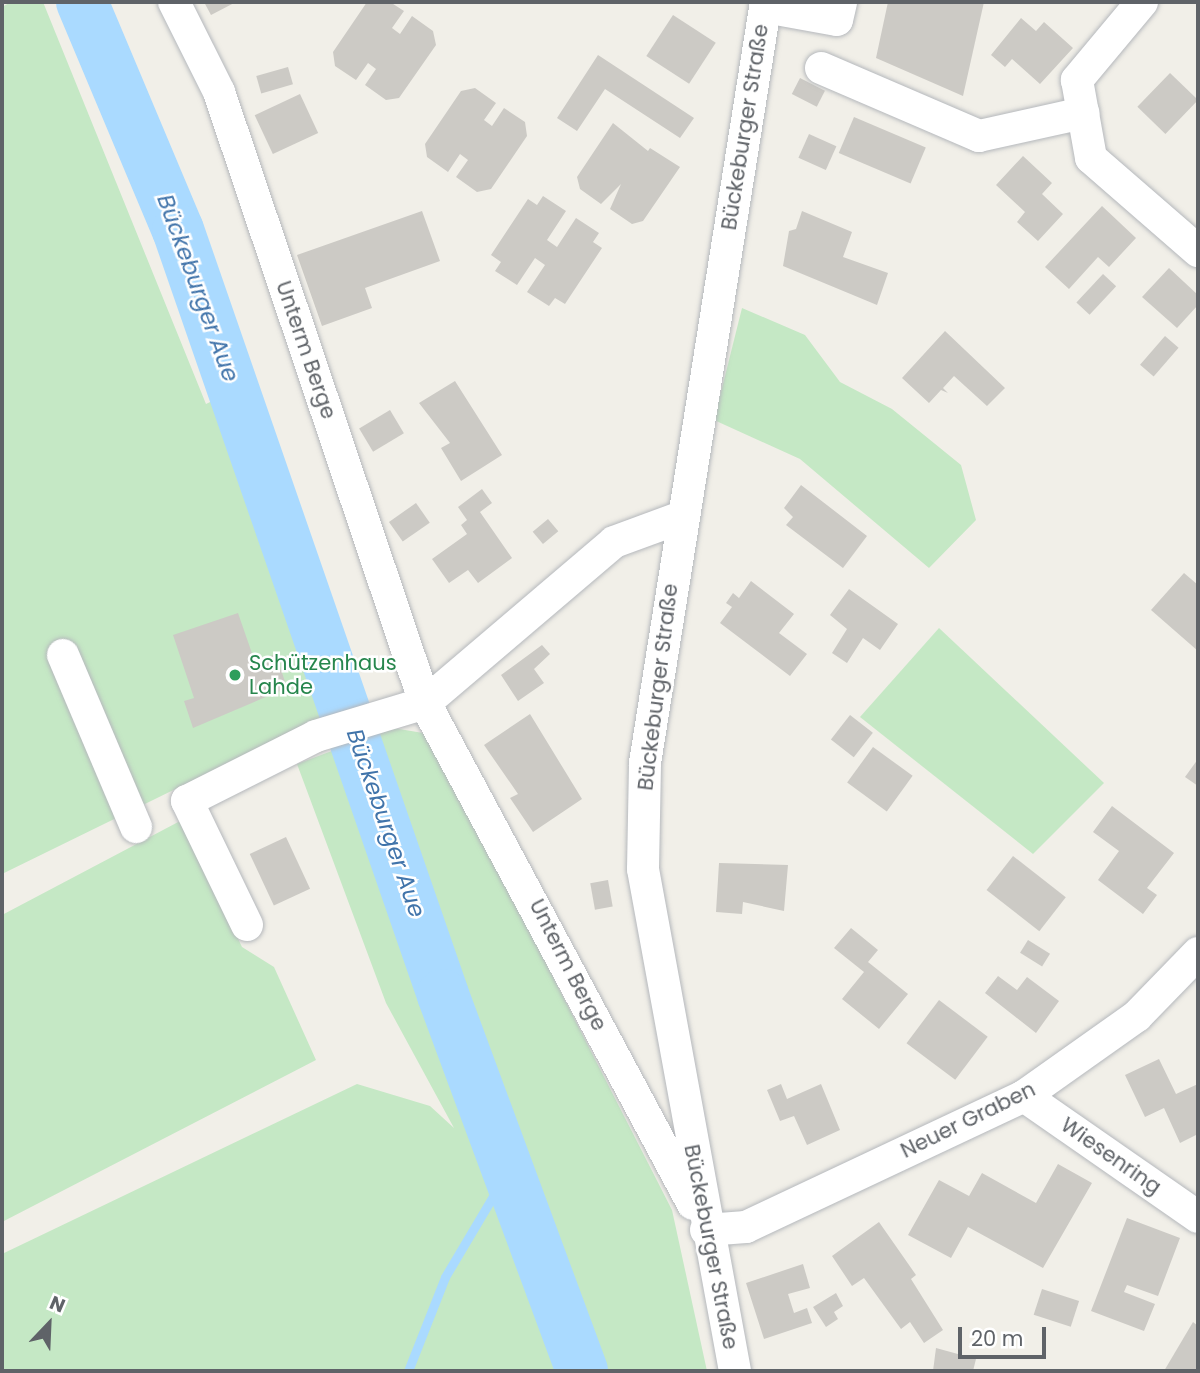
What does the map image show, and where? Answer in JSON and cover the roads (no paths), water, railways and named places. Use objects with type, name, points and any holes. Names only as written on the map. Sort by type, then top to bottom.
[{"type":"street","name":"Unterm Berge","points":[[174,2],[219,92],[412,705],[706,1230]]},
{"type":"street","points":[[765,4],[837,20],[841,2]]},
{"type":"street","points":[[1142,2],[1077,80],[1091,158],[1198,251]]},
{"type":"street","name":"Bückeburger Straße","points":[[735,1371],[706,1230],[643,869],[645,763],[765,4]]},
{"type":"street","points":[[821,68],[979,136],[1083,113]]},
{"type":"street","points":[[247,925],[187,801],[316,736],[412,705],[614,542],[682,517]]},
{"type":"street","points":[[63,655],[136,827]]},
{"type":"street","name":"Neuer Graben","points":[[706,1230],[746,1227],[1024,1096],[1137,1016],[1198,953]]},
{"type":"street","name":"Wiesenring","points":[[1024,1096],[1198,1217]]},
{"type":"waterway","name":"Bückeburger Aue","points":[[82,2],[178,230],[443,995],[582,1371]]},
{"type":"waterway","points":[[408,1371],[445,1277],[508,1171]]},
{"type":"place","name":"Schützenhaus Lahde","points":[[235,675]]}]
